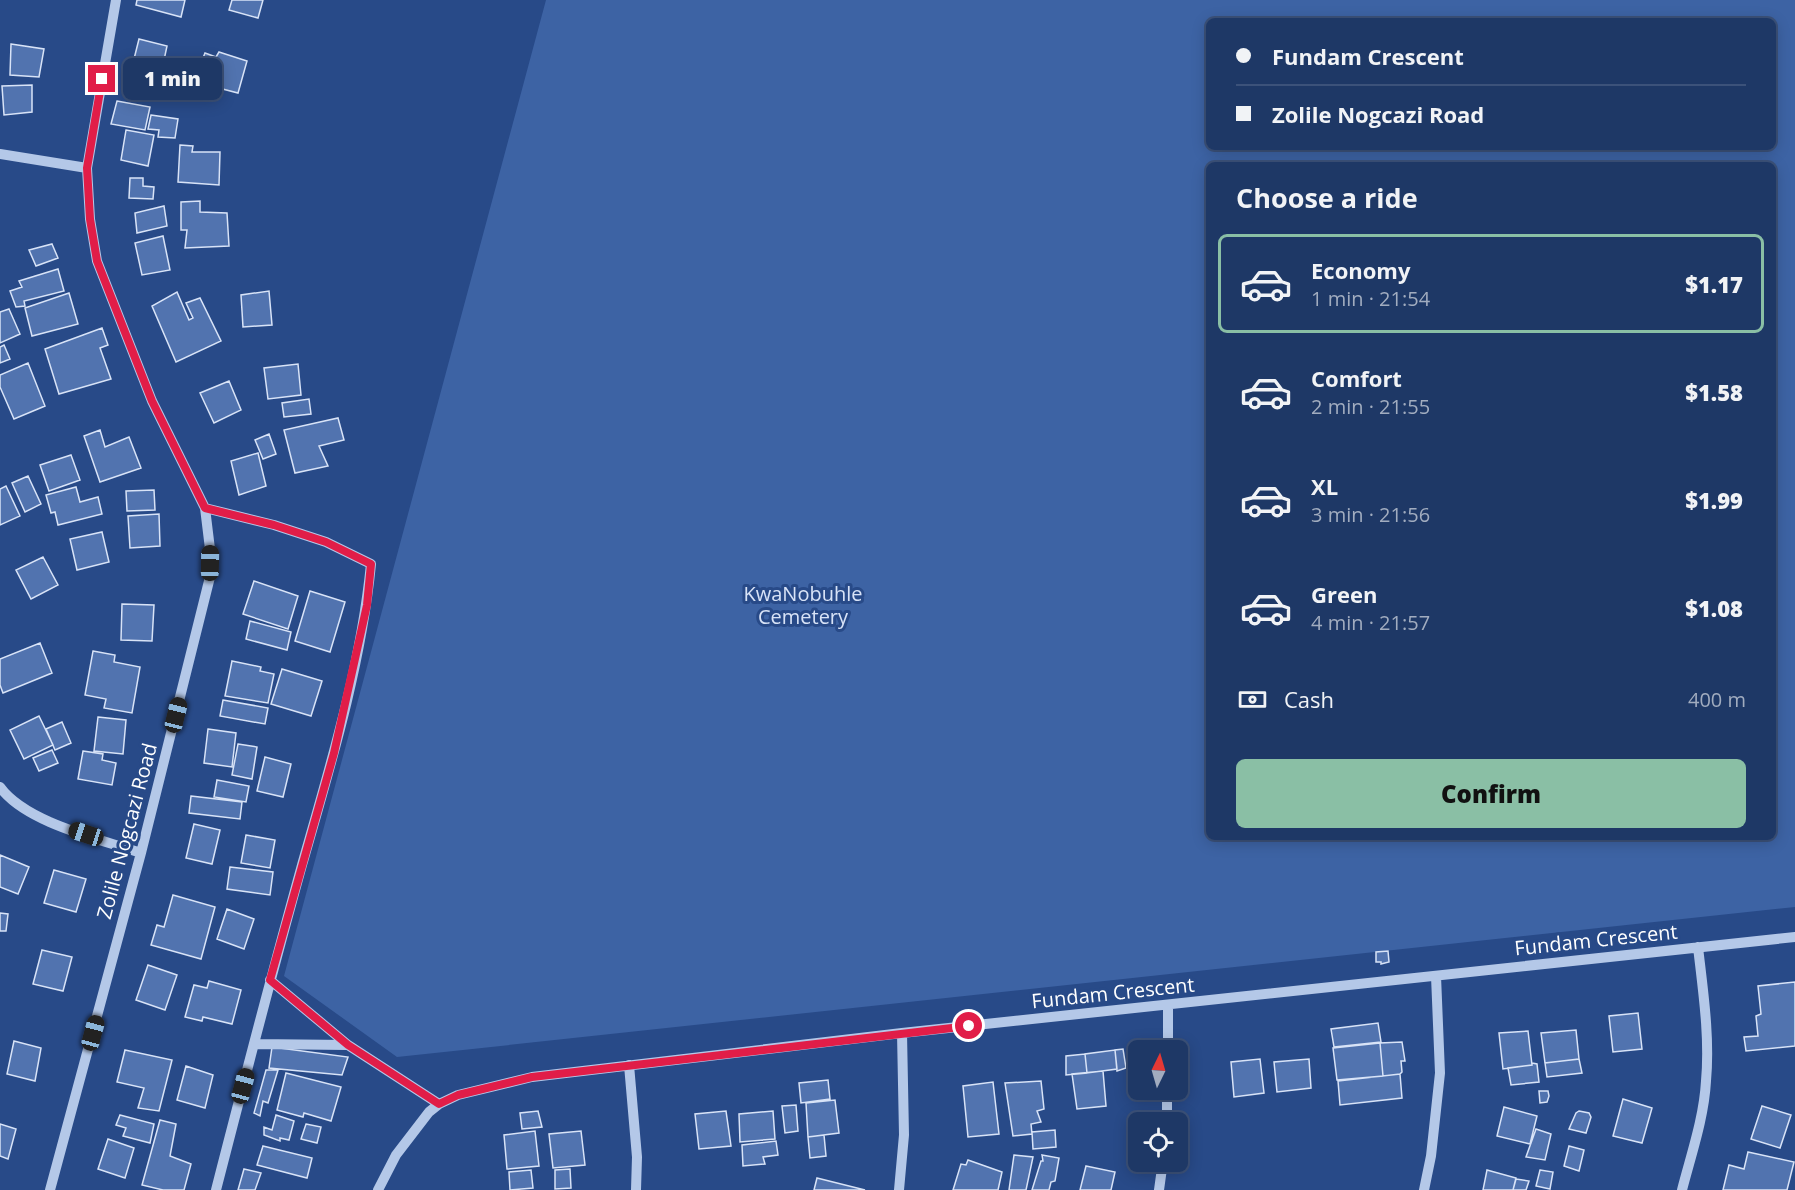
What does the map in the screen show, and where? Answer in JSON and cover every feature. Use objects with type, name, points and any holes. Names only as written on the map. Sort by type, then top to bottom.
[{"type":"street","name":"Zolile Nogcazi Road","points":[[50,1190],[141,853],[210,577],[210,549],[205,508],[152,401],[97,261],[90,219],[87,168],[116,0]]},
{"type":"street","points":[[0,154],[87,168]]},
{"type":"street","points":[[205,508],[274,525],[326,542],[371,564],[367,605],[334,753],[270,980],[216,1190]]},
{"type":"street","points":[[0,787],[26,810],[49,822],[141,853]]},
{"type":"street","name":"Fundam Crescent","points":[[378,1190],[396,1155],[429,1112],[439,1104],[458,1095],[532,1077],[902,1033],[1795,937]]},
{"type":"street","points":[[1682,1190],[1701,1117],[1706,1083],[1707,1046],[1698,947]]},
{"type":"street","points":[[1424,1190],[1431,1156],[1440,1073],[1436,976]]},
{"type":"street","points":[[270,980],[348,1045],[439,1104]]},
{"type":"street","points":[[1168,1006],[1168,1040]]},
{"type":"street","points":[[899,1190],[904,1136],[902,1033]]},
{"type":"street","points":[[254,1044],[348,1045]]},
{"type":"street","points":[[629,1065],[637,1156],[636,1190]]},
{"type":"street","points":[[1159,1190],[1161,1172]]},
{"type":"green space","name":"KwaNobuhle Cemetery","points":[[546,0],[1795,0],[1795,907],[397,1057],[284,976]]},
{"type":"building","points":[[137,0],[185,0],[181,17],[136,5]]},
{"type":"building","points":[[232,0],[263,0],[258,18],[229,10]]},
{"type":"building","points":[[139,39],[167,46],[160,79],[131,71]]},
{"type":"building","points":[[11,44],[44,49],[39,77],[10,75]]},
{"type":"building","points":[[219,52],[247,61],[238,93],[211,86],[210,93],[192,86],[205,53],[216,57]]},
{"type":"building","points":[[32,85],[32,112],[4,115],[2,86]]},
{"type":"building","points":[[117,101],[150,107],[145,130],[111,124]]},
{"type":"building","points":[[151,115],[178,119],[175,138],[158,137],[159,130],[148,129]]},
{"type":"building","points":[[126,130],[154,135],[148,166],[121,160]]},
{"type":"building","points":[[180,145],[193,146],[192,152],[220,152],[219,185],[178,182]]},
{"type":"building","points":[[130,178],[143,178],[143,186],[154,187],[153,199],[129,198]]},
{"type":"building","points":[[200,201],[200,212],[227,213],[229,246],[185,248],[187,230],[181,230],[181,202]]},
{"type":"building","points":[[164,206],[167,226],[137,233],[135,213]]},
{"type":"building","points":[[163,236],[170,270],[142,275],[135,243]]},
{"type":"building","points":[[52,244],[58,258],[36,266],[29,250]]},
{"type":"building","points":[[58,269],[64,291],[24,301],[25,306],[16,307],[10,291],[22,287],[19,281]]},
{"type":"building","points":[[269,291],[272,325],[243,327],[241,295]]},
{"type":"building","points":[[177,292],[189,320],[193,318],[186,303],[200,298],[221,341],[176,362],[152,306]]},
{"type":"building","points":[[69,293],[78,324],[32,336],[25,308]]},
{"type":"building","points":[[9,309],[20,334],[0,343],[0,312]]},
{"type":"building","points":[[102,328],[108,345],[100,348],[111,379],[59,394],[45,349]]},
{"type":"building","points":[[4,345],[10,359],[0,363],[0,347]]},
{"type":"building","points":[[28,363],[45,406],[14,419],[0,387],[0,375]]},
{"type":"building","points":[[298,364],[301,395],[268,399],[264,368]]},
{"type":"building","points":[[229,381],[241,410],[214,423],[200,393]]},
{"type":"building","points":[[309,399],[311,414],[284,417],[282,403]]},
{"type":"building","points":[[338,418],[344,440],[319,446],[328,466],[295,473],[284,430]]},
{"type":"building","points":[[100,430],[105,447],[129,437],[141,468],[100,482],[84,436]]},
{"type":"building","points":[[269,434],[276,454],[263,459],[255,440]]},
{"type":"building","points":[[258,453],[266,486],[239,495],[231,461]]},
{"type":"building","points":[[71,455],[80,480],[49,491],[40,465]]},
{"type":"building","points":[[28,476],[41,504],[25,512],[12,483]]},
{"type":"building","points":[[6,486],[20,516],[0,525],[0,489]]},
{"type":"building","points":[[76,487],[80,502],[98,497],[102,514],[58,525],[55,512],[51,513],[46,495]]},
{"type":"building","points":[[154,490],[155,510],[127,511],[126,491]]},
{"type":"building","points":[[159,514],[160,546],[130,548],[128,516]]},
{"type":"building","points":[[102,532],[109,562],[77,570],[70,539]]},
{"type":"building","points":[[43,557],[58,585],[31,599],[16,570]]},
{"type":"building","points":[[254,581],[298,596],[288,629],[243,614]]},
{"type":"building","points":[[310,591],[345,602],[330,652],[295,641]]},
{"type":"building","points":[[122,604],[154,605],[152,641],[121,640]]},
{"type":"building","points":[[250,621],[291,632],[287,650],[246,639]]},
{"type":"building","points":[[40,643],[52,673],[3,693],[0,685],[0,659]]},
{"type":"building","points":[[93,651],[115,655],[114,662],[140,667],[132,713],[104,708],[106,699],[85,695]]},
{"type":"building","points":[[232,661],[261,667],[260,671],[274,674],[268,703],[225,696]]},
{"type":"building","points":[[282,669],[322,681],[311,716],[271,704]]},
{"type":"building","points":[[223,700],[268,708],[265,724],[220,716]]},
{"type":"building","points":[[39,716],[53,745],[24,759],[10,730]]},
{"type":"building","points":[[98,717],[126,720],[123,754],[94,751]]},
{"type":"building","points":[[62,722],[71,743],[55,750],[46,729]]},
{"type":"building","points":[[208,729],[236,733],[232,767],[204,763]]},
{"type":"building","points":[[238,744],[257,747],[252,779],[232,775]]},
{"type":"building","points":[[52,750],[58,763],[39,771],[33,758]]},
{"type":"building","points":[[83,751],[103,754],[102,760],[116,763],[112,785],[78,779]]},
{"type":"building","points":[[265,757],[291,764],[283,797],[257,791]]},
{"type":"building","points":[[217,780],[249,786],[246,802],[214,797]]},
{"type":"building","points":[[191,796],[242,802],[240,819],[189,813]]},
{"type":"building","points":[[194,824],[220,830],[212,864],[186,858]]},
{"type":"building","points":[[246,835],[275,840],[270,868],[241,863]]},
{"type":"building","points":[[0,855],[29,867],[18,894],[0,887]]},
{"type":"building","points":[[230,867],[273,872],[270,895],[227,889]]},
{"type":"building","points":[[54,870],[86,879],[76,912],[44,903]]},
{"type":"building","points":[[173,895],[215,907],[201,959],[151,945],[157,925],[164,927]]},
{"type":"building","points":[[227,909],[254,919],[244,949],[217,939]]},
{"type":"building","points":[[0,913],[8,914],[6,931],[0,931]]},
{"type":"building","points":[[42,950],[72,957],[63,991],[33,984]]},
{"type":"building","points":[[1388,951],[1389,962],[1381,964],[1381,962],[1376,962],[1376,952]]},
{"type":"building","points":[[148,965],[177,975],[165,1010],[136,1000]]},
{"type":"building","points":[[209,981],[241,990],[232,1024],[203,1017],[202,1021],[185,1017],[194,985],[207,988]]},
{"type":"building","points":[[1795,982],[1795,1046],[1746,1051],[1744,1037],[1758,1036],[1756,1016],[1761,1014],[1758,986]]},
{"type":"building","points":[[1638,1013],[1642,1049],[1613,1052],[1609,1016]]},
{"type":"building","points":[[1378,1023],[1381,1042],[1334,1047],[1331,1029]]},
{"type":"building","points":[[1576,1030],[1579,1059],[1545,1063],[1541,1033]]},
{"type":"building","points":[[1528,1031],[1532,1065],[1503,1069],[1499,1033]]},
{"type":"building","points":[[14,1041],[41,1048],[35,1081],[7,1074]]},
{"type":"building","points":[[1402,1042],[1405,1061],[1401,1061],[1402,1072],[1383,1076],[1380,1043]]},
{"type":"building","points":[[1380,1043],[1383,1076],[1337,1080],[1333,1048]]},
{"type":"building","points":[[272,1047],[348,1057],[342,1075],[269,1068]]},
{"type":"building","points":[[1123,1049],[1126,1068],[1117,1071],[1115,1050]]},
{"type":"building","points":[[125,1050],[172,1060],[159,1111],[138,1108],[144,1088],[117,1082]]},
{"type":"building","points":[[1115,1050],[1117,1069],[1087,1073],[1085,1054]]},
{"type":"building","points":[[1085,1054],[1087,1073],[1066,1075],[1066,1056]]},
{"type":"building","points":[[1260,1059],[1264,1093],[1234,1097],[1231,1062]]},
{"type":"building","points":[[1309,1059],[1311,1088],[1277,1092],[1274,1062]]},
{"type":"building","points":[[1579,1059],[1582,1073],[1547,1077],[1545,1063]]},
{"type":"building","points":[[1532,1063],[1537,1064],[1539,1082],[1511,1085],[1508,1068],[1532,1065]]},
{"type":"building","points":[[186,1066],[213,1075],[205,1108],[177,1100]]},
{"type":"building","points":[[266,1070],[278,1070],[268,1103],[263,1101],[260,1116],[254,1113]]},
{"type":"building","points":[[1103,1071],[1106,1106],[1077,1109],[1072,1074]]},
{"type":"building","points":[[286,1073],[341,1087],[331,1121],[304,1113],[303,1117],[277,1110]]},
{"type":"building","points":[[1400,1074],[1402,1098],[1340,1105],[1338,1081]]},
{"type":"building","points":[[828,1080],[830,1099],[801,1103],[799,1083]]},
{"type":"building","points":[[1041,1081],[1044,1109],[1037,1111],[1041,1122],[1031,1124],[1032,1134],[1013,1136],[1005,1083]]},
{"type":"building","points":[[993,1082],[999,1134],[968,1137],[963,1086]]},
{"type":"building","points":[[1539,1091],[1548,1091],[1547,1102],[1540,1103]]},
{"type":"building","points":[[1623,1099],[1652,1108],[1642,1143],[1613,1136]]},
{"type":"building","points":[[835,1100],[839,1133],[808,1137],[806,1103]]},
{"type":"building","points":[[796,1105],[798,1131],[785,1133],[782,1106]]},
{"type":"building","points":[[1762,1106],[1791,1115],[1780,1148],[1751,1139]]},
{"type":"building","points":[[1504,1107],[1537,1116],[1530,1144],[1497,1136]]},
{"type":"building","points":[[538,1111],[542,1127],[522,1129],[520,1113]]},
{"type":"building","points":[[726,1111],[731,1146],[699,1149],[695,1114]]},
{"type":"building","points":[[773,1111],[775,1139],[740,1142],[739,1114]]},
{"type":"building","points":[[1579,1111],[1589,1113],[1591,1117],[1586,1133],[1569,1129]]},
{"type":"building","points":[[120,1115],[154,1124],[150,1143],[123,1136],[126,1128],[116,1125]]},
{"type":"building","points":[[276,1115],[294,1121],[289,1140],[280,1138],[280,1141],[264,1135],[264,1127],[272,1130]]},
{"type":"building","points":[[160,1120],[176,1124],[170,1156],[191,1164],[184,1190],[163,1190],[142,1185]]},
{"type":"building","points":[[0,1124],[16,1129],[8,1159],[0,1156]]},
{"type":"building","points":[[306,1124],[321,1127],[317,1143],[301,1139]]},
{"type":"building","points":[[1536,1129],[1551,1134],[1545,1160],[1526,1157]]},
{"type":"building","points":[[1055,1130],[1056,1147],[1033,1149],[1032,1132]]},
{"type":"building","points":[[535,1131],[539,1166],[507,1169],[504,1135]]},
{"type":"building","points":[[581,1131],[585,1165],[553,1168],[549,1134]]},
{"type":"building","points":[[824,1135],[826,1156],[810,1158],[808,1137]]},
{"type":"building","points":[[108,1139],[134,1148],[125,1178],[98,1169]]},
{"type":"building","points":[[776,1141],[778,1155],[763,1157],[765,1164],[743,1166],[742,1145]]},
{"type":"building","points":[[263,1146],[312,1158],[307,1178],[257,1165]]},
{"type":"building","points":[[1569,1146],[1584,1150],[1579,1171],[1564,1166]]},
{"type":"building","points":[[1748,1152],[1794,1162],[1787,1190],[1723,1190],[1729,1165],[1744,1169]]},
{"type":"building","points":[[1014,1155],[1033,1157],[1026,1190],[1009,1190]]},
{"type":"building","points":[[1042,1155],[1059,1158],[1055,1181],[1051,1182],[1049,1190],[1032,1190],[1041,1161],[1043,1161]]},
{"type":"building","points":[[968,1160],[1002,1172],[998,1190],[953,1190],[961,1164],[966,1165]]},
{"type":"building","points":[[1086,1166],[1115,1172],[1111,1190],[1080,1190]]},
{"type":"building","points":[[244,1169],[261,1173],[255,1190],[238,1190]]},
{"type":"building","points":[[570,1169],[571,1188],[555,1189],[555,1170]]},
{"type":"building","points":[[531,1170],[533,1188],[510,1190],[509,1172]]},
{"type":"building","points":[[1487,1170],[1516,1178],[1513,1190],[1483,1190]]},
{"type":"building","points":[[1540,1170],[1553,1172],[1550,1189],[1536,1186]]},
{"type":"building","points":[[817,1178],[865,1190],[814,1190]]},
{"type":"building","points":[[1516,1179],[1529,1181],[1526,1190],[1513,1190]]},
{"type":"route","points":[[102,79],[87,168],[90,219],[97,261],[152,401],[205,508],[274,525],[326,542],[371,564],[367,605],[334,753],[270,980],[348,1045],[439,1104],[483,1087],[532,1077],[969,1026]]}]
